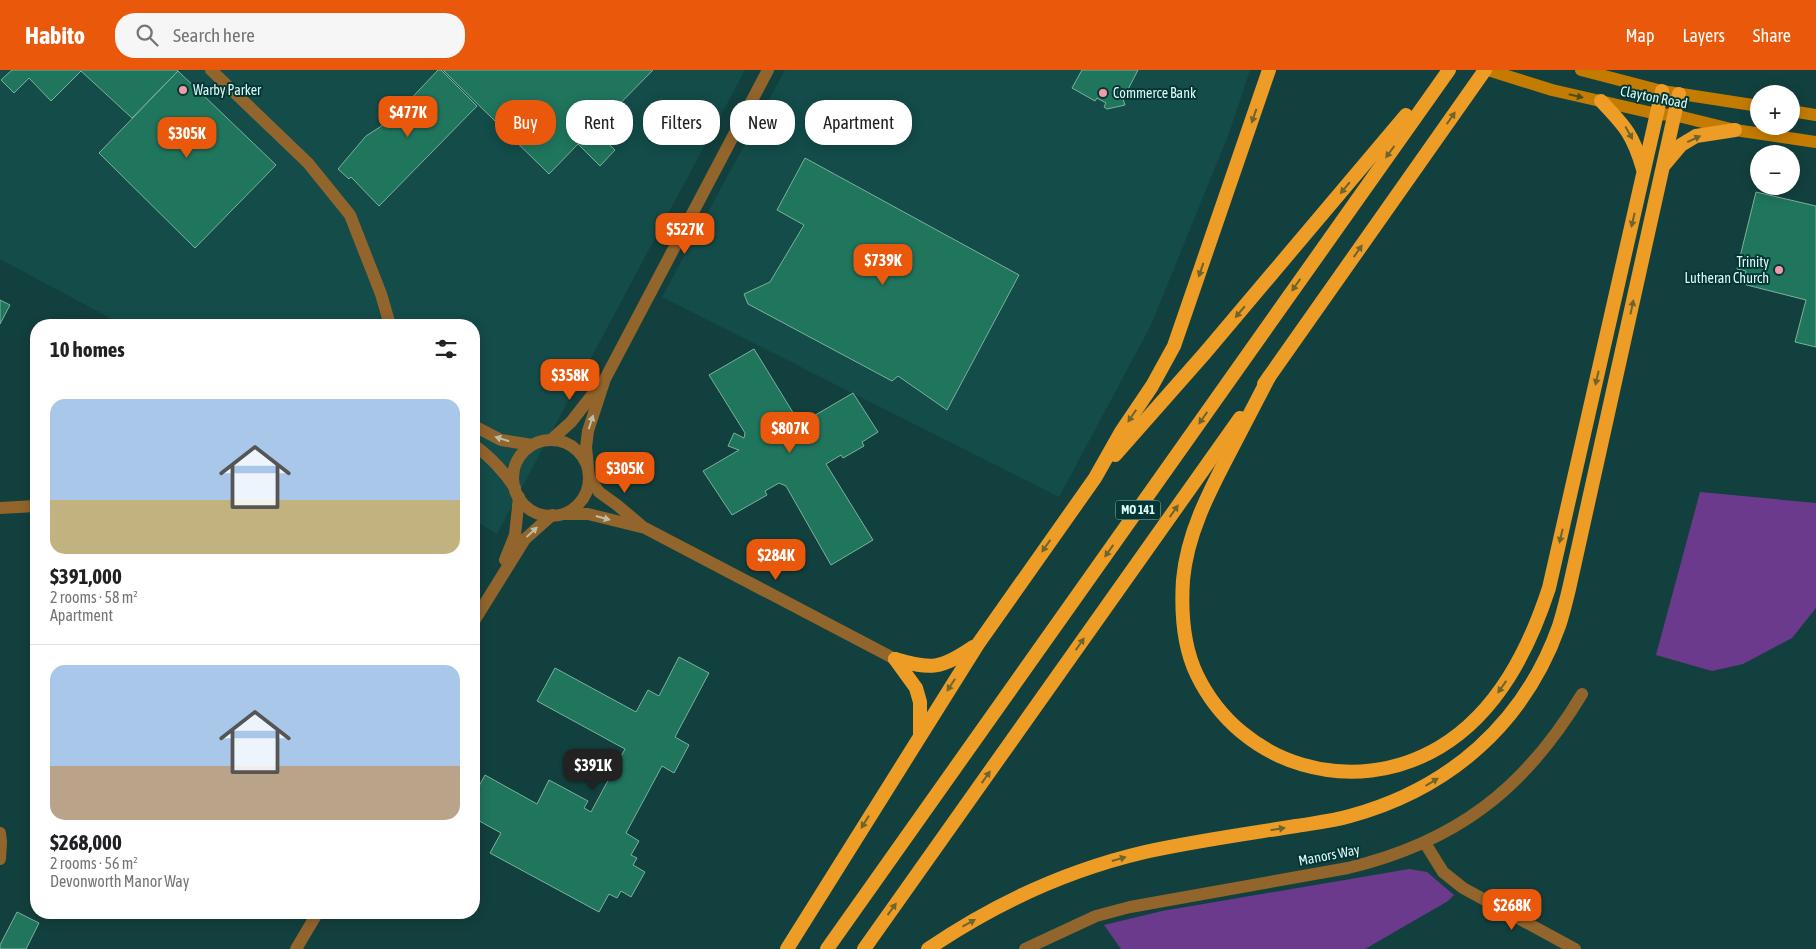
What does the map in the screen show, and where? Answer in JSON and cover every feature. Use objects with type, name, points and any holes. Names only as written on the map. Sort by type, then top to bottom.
[{"type":"highway","points":[[787,949],[978,644],[1095,478],[1121,432],[1152,386],[1174,346],[1269,70]]},
{"type":"highway","points":[[1095,478],[1205,353],[1444,70]]},
{"type":"highway","name":"MO 141","points":[[827,949],[1449,70]]},
{"type":"highway","name":"MO 141","points":[[864,949],[1487,70]]},
{"type":"highway","points":[[1269,377],[1213,484],[1198,518],[1188,549],[1183,579],[1182,611],[1186,643],[1196,674],[1212,701],[1234,726],[1257,744],[1287,759],[1312,768],[1347,773],[1380,770],[1411,761],[1440,747],[1471,723],[1494,698],[1527,647],[1539,619],[1549,588],[1662,91]]},
{"type":"highway","points":[[928,949],[958,929],[1005,903],[1095,866],[1144,852],[1193,842],[1348,817],[1383,806],[1416,791],[1449,772],[1478,750],[1501,726],[1522,699],[1544,662],[1559,626],[1578,551],[1678,94]]},
{"type":"highway","points":[[1601,101],[1626,126],[1637,147],[1644,172]]},
{"type":"highway","points":[[1663,167],[1681,145],[1696,136],[1735,130]]},
{"type":"highway","points":[[894,659],[918,666],[935,666],[954,660],[978,644]]},
{"type":"highway","points":[[894,659],[916,688],[920,702],[920,734]]},
{"type":"main road","name":"Clayton Road","points":[[1487,70],[1552,90],[1657,114],[1674,115],[1735,130],[1816,142]]},
{"type":"main road","name":"Clayton Road","points":[[1581,70],[1662,91],[1750,105]]},
{"type":"main road","points":[[1800,112],[1816,115]]},
{"type":"street","points":[[212,70],[308,163],[350,215],[381,294],[388,319]]},
{"type":"street","points":[[497,581],[515,535],[517,493],[514,478],[515,468],[524,451],[532,445],[551,440],[572,422],[605,379],[768,70]]},
{"type":"street","points":[[480,611],[525,539],[557,515],[571,510],[584,496],[588,472],[586,447],[588,432],[605,379]]},
{"type":"street","points":[[480,429],[501,440],[532,445]]},
{"type":"street","points":[[551,440],[570,444],[578,450],[584,458],[588,472],[599,492],[643,527],[894,659]]},
{"type":"street","points":[[480,449],[504,470],[525,505],[533,511],[557,515],[588,514],[643,527]]},
{"type":"street","points":[[0,508],[30,506]]},
{"type":"street","name":"Manors Way","points":[[1025,949],[1096,916],[1130,907],[1348,868],[1381,860],[1425,843],[1450,830],[1487,806],[1517,780],[1539,756],[1582,694]]},
{"type":"street","points":[[0,832],[0,859]]},
{"type":"street","points":[[1425,843],[1443,872],[1463,888],[1575,949]]},
{"type":"street","points":[[296,949],[314,919]]},
{"type":"shaded area","points":[[0,70],[745,70],[720,117],[720,100],[643,100],[643,145],[705,145],[497,534],[480,524],[480,319],[112,319],[0,259]]},
{"type":"shaded area","points":[[785,70],[1250,70],[1229,133],[1151,325],[1059,497],[662,297],[744,145],[795,145],[795,100],[769,100]]},
{"type":"shaded area","points":[[1700,492],[1816,503],[1816,608],[1792,638],[1743,664],[1712,671],[1656,655]]},
{"type":"shaded area","points":[[1409,869],[1427,872],[1454,895],[1448,901],[1365,949],[1121,949],[1104,925],[1162,911]]},
{"type":"building","points":[[12,70],[178,71],[132,118],[81,71],[51,101],[29,78],[14,93],[1,80]]},
{"type":"building","points":[[438,70],[441,70],[477,106],[379,206],[351,177],[349,179],[338,169],[366,136],[380,127],[407,103]]},
{"type":"building","points":[[443,70],[653,70],[624,100],[566,100],[566,145],[577,145],[549,174],[519,145],[556,145],[556,100],[495,100],[495,121]]},
{"type":"building","name":"Commerce Bank","points":[[1082,70],[1138,70],[1123,99],[1125,105],[1107,109],[1104,107],[1106,103],[1097,98],[1095,101],[1072,88]]},
{"type":"building","points":[[178,71],[276,165],[195,248],[99,153]]},
{"type":"building","points":[[579,145],[610,145],[615,150],[600,166]]},
{"type":"building","points":[[805,158],[1019,275],[947,410],[898,376],[892,381],[748,304],[744,294],[770,282],[804,225],[777,210]]},
{"type":"building","name":"Trinity Lutheran Church","points":[[1755,195],[1769,195],[1816,206],[1816,347],[1795,342],[1806,300],[1743,284],[1746,271],[1737,269]]},
{"type":"building","points":[[0,300],[10,305],[0,324]]},
{"type":"building","points":[[754,349],[800,424],[853,393],[878,432],[862,442],[864,446],[843,458],[841,455],[826,464],[873,540],[831,565],[786,486],[779,483],[765,491],[767,495],[732,515],[703,471],[739,450],[728,446],[734,433],[744,438],[745,433],[709,375]]},
{"type":"building","points":[[679,657],[709,673],[675,737],[689,745],[674,773],[662,766],[626,833],[639,841],[631,855],[637,858],[633,865],[645,872],[631,897],[621,891],[617,898],[609,894],[599,912],[490,853],[501,833],[480,821],[480,784],[485,775],[537,804],[549,780],[588,801],[584,808],[591,812],[625,749],[537,701],[555,668],[636,712],[648,690],[659,696]]},
{"type":"building","points":[[17,912],[39,923],[26,949],[0,949],[0,945]]},
{"type":"place","name":"Warby Parker","points":[[183,90]]},
{"type":"place","name":"Commerce Bank","points":[[1103,93]]},
{"type":"place","name":"Trinity Lutheran Church","points":[[1779,270]]}]
